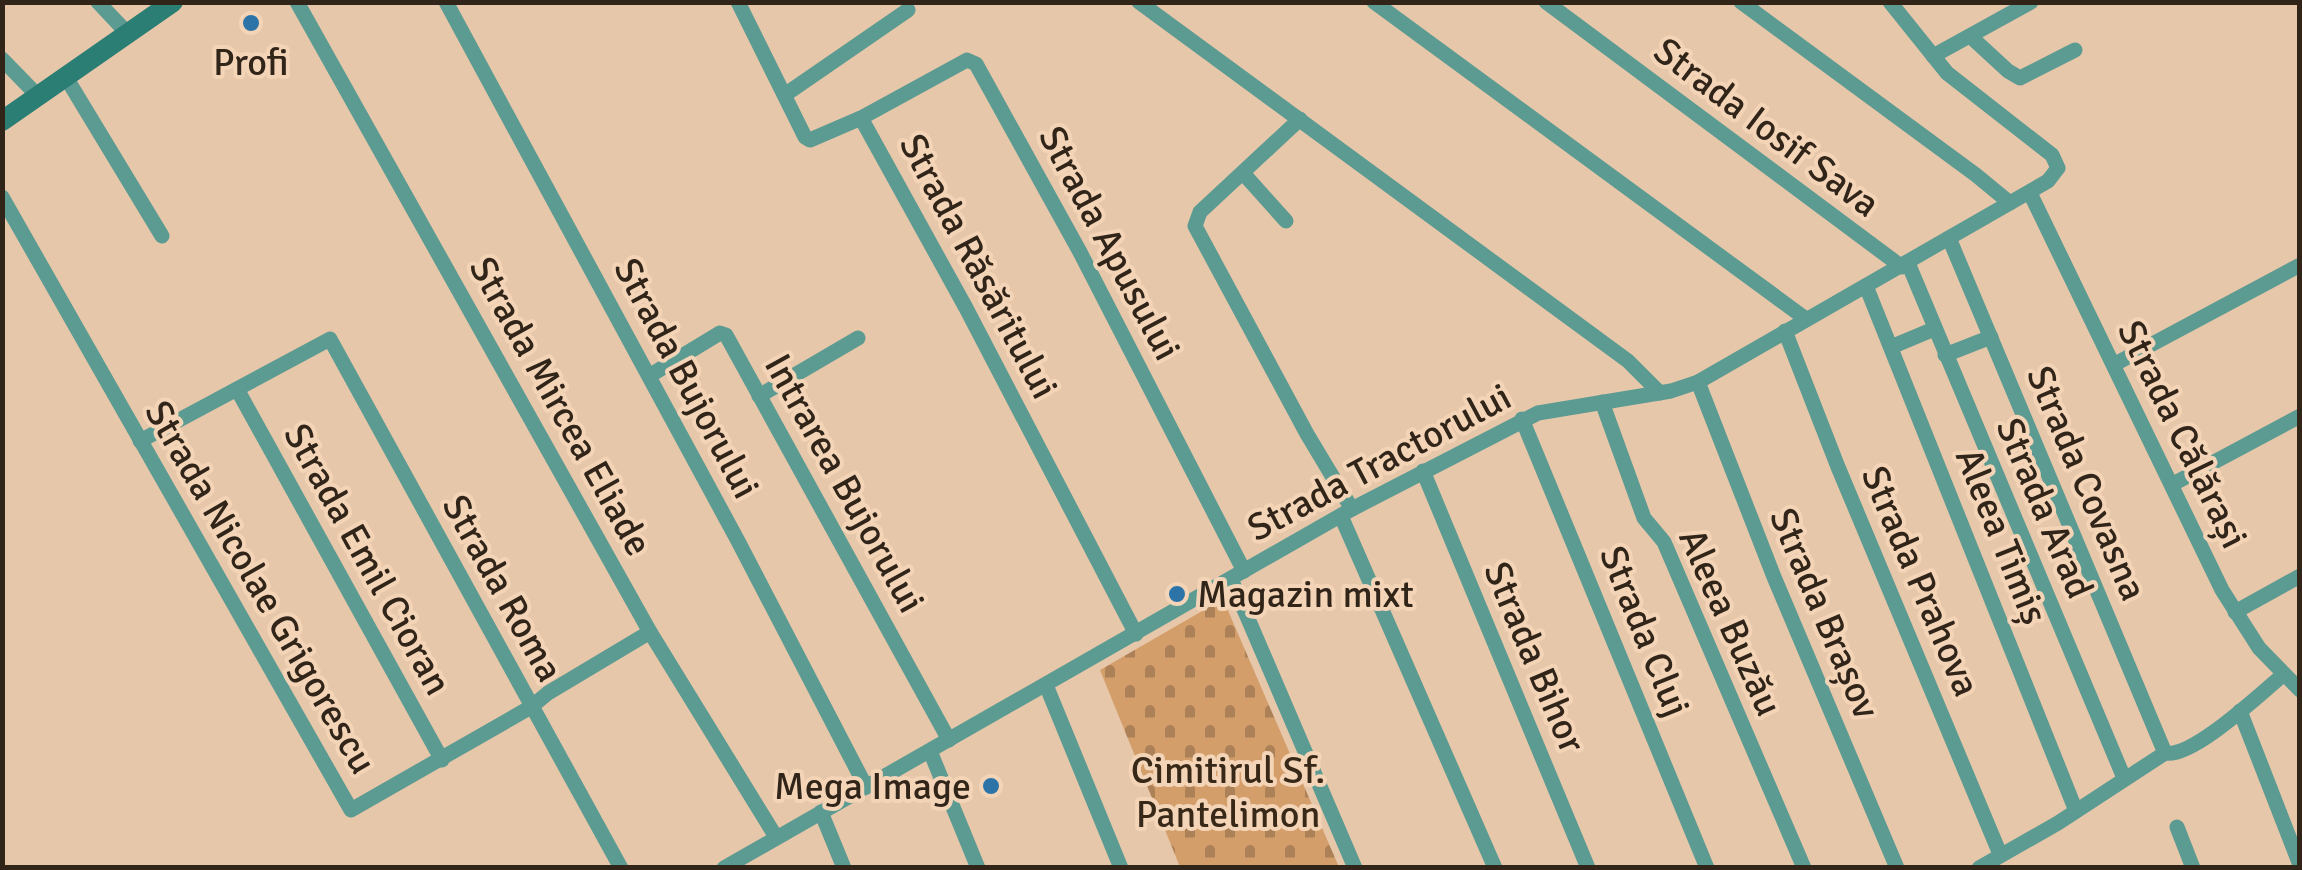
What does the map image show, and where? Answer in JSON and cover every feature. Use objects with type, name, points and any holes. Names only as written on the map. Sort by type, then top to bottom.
[{"type":"street","points":[[98,2],[129,35]]},
{"type":"street","points":[[2,122],[173,2]]},
{"type":"street","name":"Strada Mircea Eliade","points":[[297,2],[650,632],[776,838]]},
{"type":"street","name":"Strada Bujorului","points":[[446,2],[866,787]]},
{"type":"street","name":"Strada Răsăritului","points":[[738,2],[805,137],[810,140],[861,118],[1136,634]]},
{"type":"street","points":[[1139,2],[1628,361],[1660,393]]},
{"type":"street","points":[[1374,2],[1806,319]]},
{"type":"street","name":"Strada Iosif Sava","points":[[1546,2],[1905,265]]},
{"type":"street","points":[[1740,2],[2010,203]]},
{"type":"street","points":[[1890,2],[1956,82],[2056,161],[2054,175],[2030,193]]},
{"type":"street","points":[[1933,56],[2031,2]]},
{"type":"street","points":[[786,94],[908,10]]},
{"type":"street","points":[[1970,36],[2020,78],[2075,50]]},
{"type":"street","points":[[2,59],[39,97]]},
{"type":"street","name":"Strada Apusului","points":[[861,118],[972,60],[1082,254],[1238,575],[1355,868]]},
{"type":"street","points":[[67,79],[162,236]]},
{"type":"street","points":[[1300,120],[1200,212],[1195,226],[1346,513],[1495,868]]},
{"type":"street","points":[[1243,173],[1286,222]]},
{"type":"street","name":"Strada Tractorului","points":[[724,868],[1423,471],[1550,409],[1660,393],[1698,382],[2030,193]]},
{"type":"street","name":"Strada Călărași","points":[[2030,193],[2235,612],[2283,675],[2300,690]]},
{"type":"street","name":"Strada Nicolae Grigorescu","points":[[2,197],[351,810],[442,760],[650,632]]},
{"type":"street","name":"Strada Covasna","points":[[1949,238],[2164,752]]},
{"type":"street","name":"Strada Arad","points":[[1905,265],[2124,778]]},
{"type":"street","points":[[2115,364],[2300,265]]},
{"type":"street","name":"Aleea Timiș","points":[[1866,286],[2076,812]]},
{"type":"street","points":[[1891,347],[1934,329]]},
{"type":"street","name":"Strada Prahova","points":[[1785,331],[2000,854]]},
{"type":"street","name":"Intrarea Bujorului","points":[[649,376],[723,333],[948,740]]},
{"type":"street","points":[[1945,355],[1990,336]]},
{"type":"street","name":"Strada Roma","points":[[237,389],[330,338],[621,868]]},
{"type":"street","points":[[760,396],[858,338]]},
{"type":"street","name":"Strada Brașov","points":[[1698,382],[1774,578],[1896,868]]},
{"type":"street","points":[[140,441],[237,389]]},
{"type":"street","name":"Strada Emil Cioran","points":[[237,389],[442,760]]},
{"type":"street","name":"Aleea Buzău","points":[[1602,402],[1644,518],[1664,542],[1804,868]]},
{"type":"street","points":[[2173,484],[2300,416]]},
{"type":"street","name":"Strada Cluj","points":[[1522,420],[1707,868]]},
{"type":"street","name":"Strada Bihor","points":[[1423,471],[1588,868]]},
{"type":"street","points":[[2235,612],[2300,576]]},
{"type":"street","points":[[1979,868],[2076,812],[2164,752],[2172,755],[2182,751],[2283,675]]},
{"type":"street","points":[[1046,685],[1122,868]]},
{"type":"street","points":[[2240,711],[2300,865]]},
{"type":"street","points":[[930,751],[978,868]]},
{"type":"street","points":[[821,812],[844,868]]},
{"type":"street","points":[[2176,827],[2193,868]]},
{"type":"green space","name":"Cimitirul Sf. Pantelimon","points":[[1223,599],[1339,867],[1180,867],[1100,670]]},
{"type":"place","name":"Profi","points":[[251,23]]},
{"type":"place","name":"Magazin mixt","points":[[1177,594]]},
{"type":"place","name":"Mega Image","points":[[991,786]]}]
